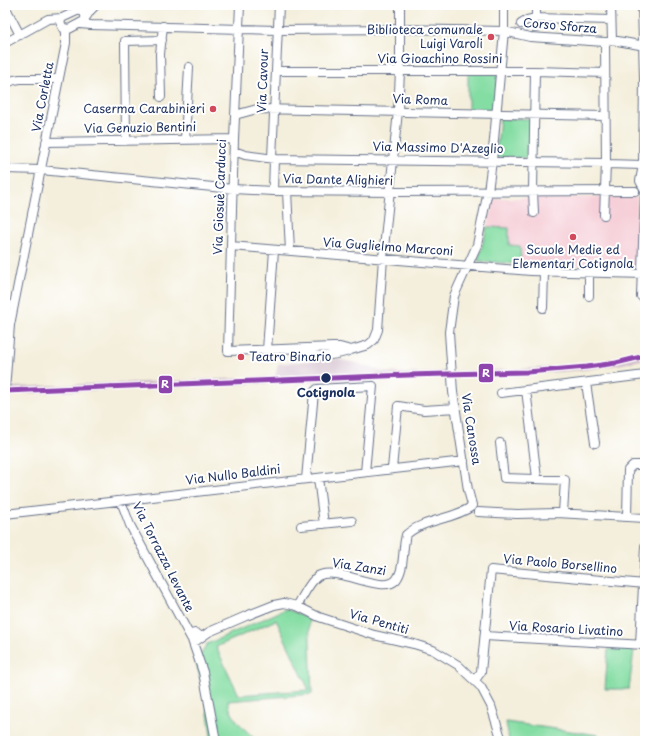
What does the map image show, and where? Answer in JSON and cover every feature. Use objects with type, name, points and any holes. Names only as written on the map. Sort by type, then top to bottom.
[{"type":"street","points":[[66,43],[88,5]]},
{"type":"street","points":[[62,24],[69,29],[96,5]]},
{"type":"street","name":"Via Giosuè Carducci","points":[[240,5],[234,139],[228,351],[267,350]]},
{"type":"street","name":"Via Cavour","points":[[273,191],[274,110],[279,5]]},
{"type":"street","points":[[274,250],[267,350],[297,349],[305,354],[340,354],[368,345],[374,340],[378,330],[389,192],[394,160],[398,111],[400,72],[400,5]]},
{"type":"street","name":"Via Canossa","points":[[475,508],[468,486],[451,374],[450,332],[454,296],[477,245],[488,191],[501,71],[504,5]]},
{"type":"street","points":[[536,5],[536,18]]},
{"type":"street","points":[[604,215],[606,163],[605,73],[611,20],[611,5]]},
{"type":"street","points":[[641,296],[645,190],[640,181],[643,165],[644,43],[642,5]]},
{"type":"street","points":[[6,11],[24,33]]},
{"type":"street","points":[[521,24],[527,20],[536,18],[611,20]]},
{"type":"street","points":[[5,43],[24,33],[50,24],[62,24],[81,19]]},
{"type":"street","name":"Corso Sforza","points":[[81,19],[91,25],[277,30],[400,29],[504,31],[530,37],[644,43]]},
{"type":"street","name":"Via Corletta","points":[[5,390],[8,327],[66,43],[62,24]]},
{"type":"street","points":[[161,97],[160,54],[163,26]]},
{"type":"street","points":[[126,141],[125,40],[162,40]]},
{"type":"street","points":[[185,140],[189,67]]},
{"type":"street","name":"Via Gioachino Rossini","points":[[276,71],[535,71],[605,73]]},
{"type":"street","points":[[534,213],[535,71]]},
{"type":"street","points":[[5,84],[20,79],[58,79]]},
{"type":"street","name":"Via Roma","points":[[235,115],[257,109],[605,116]]},
{"type":"street","name":"Via Genuzio Bentini","points":[[46,142],[234,139]]},
{"type":"street","name":"Via Massimo D'Azeglio","points":[[234,151],[245,155],[273,159],[492,161],[643,165]]},
{"type":"street","name":"Via Dante Alighieri","points":[[5,169],[41,170],[233,189],[273,191],[635,191]]},
{"type":"street","points":[[287,191],[290,251]]},
{"type":"street","name":"Via Guglielmo Marconi","points":[[231,246],[544,272],[643,274]]},
{"type":"street","points":[[543,308],[544,272]]},
{"type":"street","points":[[589,274],[589,296]]},
{"type":"street","points":[[501,394],[645,375]]},
{"type":"street","points":[[586,383],[595,443]]},
{"type":"street","points":[[306,479],[314,392],[317,388],[372,386],[365,472]]},
{"type":"street","points":[[526,390],[538,478]]},
{"type":"street","points":[[392,469],[398,406],[424,410],[456,408]]},
{"type":"street","points":[[500,443],[504,478],[562,480],[560,513]]},
{"type":"street","name":"Via Nullo Baldini","points":[[5,514],[464,460]]},
{"type":"street","points":[[627,517],[628,470],[633,465],[645,465]]},
{"type":"street","points":[[318,478],[324,524]]},
{"type":"street","name":"Via Torrazza Levante","points":[[121,501],[130,525],[184,624],[195,638]]},
{"type":"street","points":[[475,508],[493,512],[517,514],[560,513],[645,518]]},
{"type":"street","name":"Via Zanzi","points":[[297,606],[313,581],[318,576],[326,573],[382,584],[393,582],[400,570],[406,535],[426,524],[475,508]]},
{"type":"street","points":[[301,526],[352,521]]},
{"type":"street","points":[[642,645],[645,546]]},
{"type":"street","name":"Via Paolo Borsellino","points":[[475,680],[481,672],[491,570],[644,584]]},
{"type":"street","name":"Via Pentiti","points":[[195,638],[274,605],[290,604],[319,617],[374,635],[433,650],[458,665],[481,687],[491,706],[502,741]]},
{"type":"street","name":"Via Rosario Livatino","points":[[485,636],[642,645]]},
{"type":"street","points":[[195,638],[196,652],[203,672],[216,741]]},
{"type":"shaded area","name":"Scuole Medie ed Elementari Cotignola","points":[[637,197],[637,267],[521,264],[520,246],[509,245],[487,227],[495,198]]},
{"type":"shaded area","points":[[645,354],[645,359],[584,370],[518,375],[454,376],[454,372],[579,366]]},
{"type":"shaded area","points":[[338,359],[384,372],[425,373],[446,371],[447,377],[8,394],[9,387],[275,377],[278,364]]},
{"type":"green space","points":[[468,72],[498,72],[494,111],[468,110]]},
{"type":"green space","points":[[500,118],[531,119],[530,158],[496,157]]},
{"type":"green space","points":[[487,227],[509,228],[509,245],[520,246],[521,264],[478,261]]},
{"type":"green space","points":[[286,609],[309,618],[312,694],[228,701],[235,718],[257,741],[211,741],[208,711],[196,663],[207,644]],"holes":[[[276,620],[309,690],[239,695],[216,647]]]},
{"type":"green space","points":[[608,649],[634,650],[629,689],[605,689]]},
{"type":"green space","points":[[506,722],[598,735],[607,741],[509,741]]},
{"type":"transit line","name":"R","points":[[5,391],[408,375],[527,372],[587,367],[616,363],[645,356]]},
{"type":"place","name":"Biblioteca comunale Luigi Varoli","points":[[491,37]]},
{"type":"place","name":"Caserma Carabinieri","points":[[213,109]]},
{"type":"place","name":"Scuole Medie ed Elementari Cotignola","points":[[573,237]]},
{"type":"place","name":"Teatro Binario","points":[[241,357]]},
{"type":"place","name":"Cotignola","points":[[326,378]]}]
